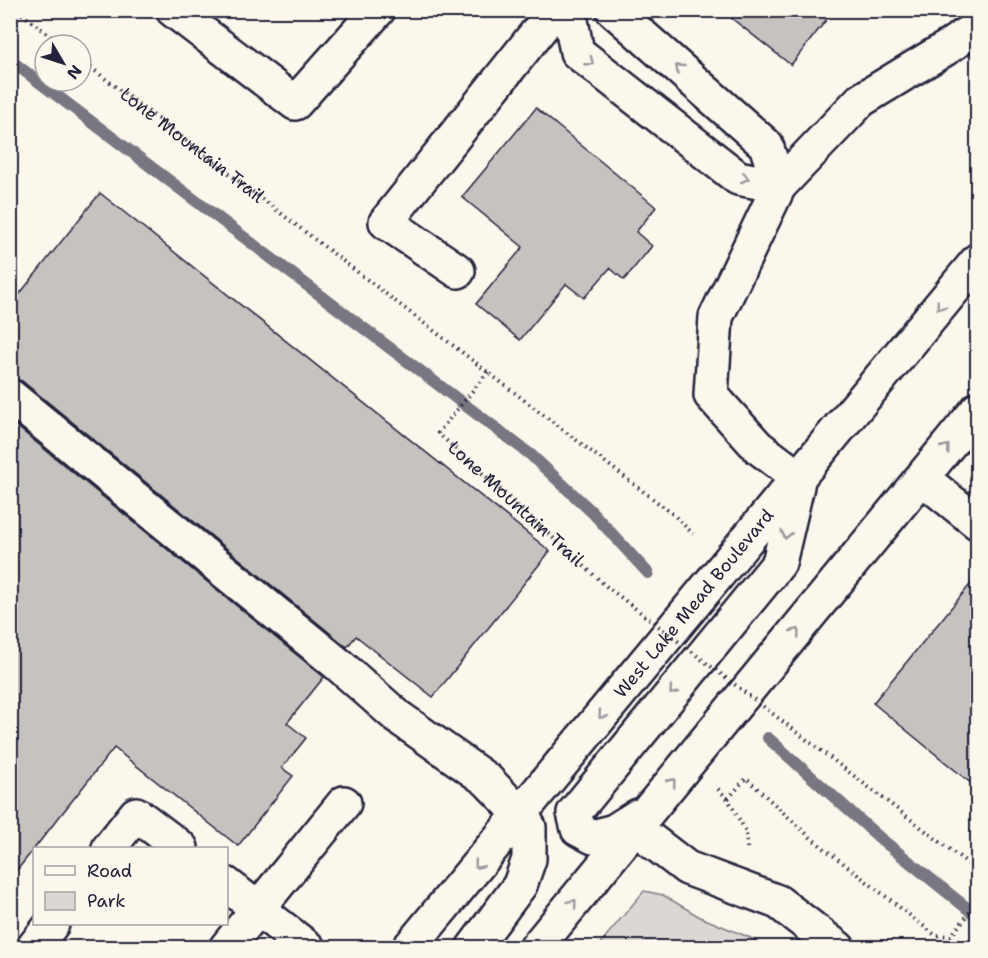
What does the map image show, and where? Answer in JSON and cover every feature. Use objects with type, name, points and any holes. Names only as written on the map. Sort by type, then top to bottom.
[{"type":"main road","points":[[173,10],[295,103],[378,10]]},
{"type":"main road","points":[[458,271],[386,222],[555,10]]},
{"type":"main road","points":[[569,10],[577,52],[738,178],[779,186]]},
{"type":"main road","points":[[613,10],[766,144],[779,186]]},
{"type":"main road","points":[[644,817],[614,831],[593,837],[578,829],[574,813],[779,562],[799,478],[758,447],[711,395],[716,317],[779,186],[861,100],[978,26]]},
{"type":"main road","name":"West Lake Mead Boulevard","points":[[410,948],[978,260]]},
{"type":"main road","points":[[10,396],[339,665],[398,717],[488,780],[520,814],[529,827],[529,859],[520,885],[472,948]]},
{"type":"main road","points":[[536,948],[978,409]]},
{"type":"main road","points":[[922,478],[978,523]]},
{"type":"main road","points":[[226,948],[344,803]]},
{"type":"main road","points":[[111,847],[136,814],[178,847]]},
{"type":"main road","points":[[644,817],[687,868],[778,903],[838,948]]},
{"type":"main road","points":[[228,886],[308,948]]},
{"type":"main road","points":[[33,948],[51,925]]},
{"type":"path","points":[[16,10],[46,33]]},
{"type":"path","name":"Lone Mountain Trail","points":[[93,69],[488,372],[438,433],[606,586],[978,871]]},
{"type":"path","points":[[488,372],[674,515],[693,534]]},
{"type":"path","points":[[728,799],[746,778],[811,838],[935,935],[951,936],[978,902]]},
{"type":"path","points":[[717,788],[728,799],[746,832],[746,854]]},
{"type":"green space","points":[[644,891],[663,895],[700,917],[753,939],[764,947],[597,947]]},
{"type":"building","points":[[721,10],[834,10],[791,65]]},
{"type":"building","points":[[536,108],[656,207],[636,232],[652,246],[624,280],[610,268],[584,298],[566,284],[520,340],[476,304],[523,247],[462,197]]},
{"type":"building","points":[[100,193],[550,551],[433,697],[356,636],[347,647],[22,381],[10,378],[10,306]]},
{"type":"building","points":[[10,421],[324,677],[287,723],[306,738],[282,768],[293,776],[238,846],[114,748],[35,847],[33,847],[10,879]]},
{"type":"building","points":[[978,575],[978,789],[873,703]]},
{"type":"waterway","points":[[10,60],[531,455],[592,512],[648,573]]},
{"type":"waterway","points":[[768,738],[881,839],[978,917]]}]
